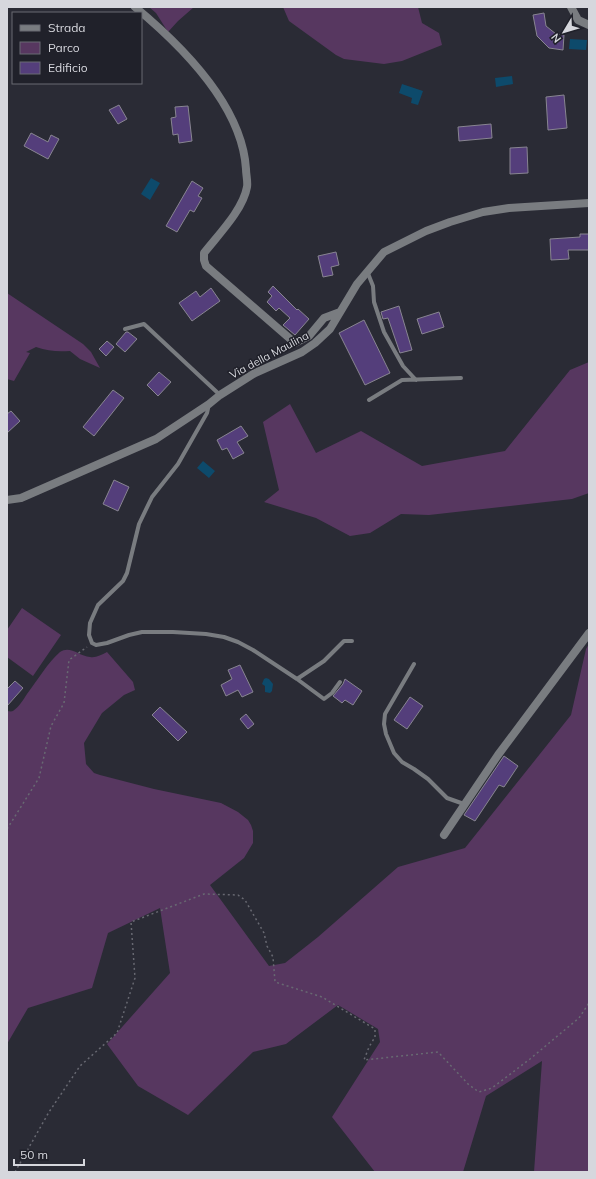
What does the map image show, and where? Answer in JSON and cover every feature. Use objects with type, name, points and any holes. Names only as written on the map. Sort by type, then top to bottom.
[{"type":"street","points":[[571,7],[578,20],[589,25]]},
{"type":"street","points":[[142,12],[196,64],[226,107],[238,131],[245,155],[247,187],[243,200],[232,218],[204,254],[206,266],[295,343],[309,336],[324,318],[340,312]]},
{"type":"street","name":"Via della Maulina","points":[[7,500],[21,498],[156,439],[209,404],[220,394],[255,373],[302,352],[315,343],[330,328],[357,284],[367,270],[384,252],[426,231],[483,212],[509,208],[589,203]]},
{"type":"street","points":[[444,835],[498,755],[589,633]]},
{"type":"lane","points":[[367,270],[373,286],[374,302],[384,332],[403,366],[416,380]]},
{"type":"lane","points":[[124,329],[144,324],[220,394]]},
{"type":"lane","points":[[369,400],[402,380],[461,378]]},
{"type":"lane","points":[[209,404],[207,413],[178,464],[152,497],[138,524],[127,573],[123,581],[98,605],[90,623],[89,635],[92,643],[96,645],[107,643],[142,632],[206,634],[224,637],[253,650],[324,699],[332,693],[340,682]]},
{"type":"lane","points":[[297,679],[324,661],[344,641],[352,641]]},
{"type":"lane","points":[[414,664],[385,714],[384,724],[386,734],[394,753],[402,762],[428,779],[447,798],[465,804]]},
{"type":"path","points":[[7,829],[39,778],[51,726],[64,703],[69,660],[92,643]]},
{"type":"path","points":[[14,1172],[49,1112],[80,1066],[117,1033],[135,978],[131,922],[204,894],[238,896],[245,900],[264,933],[267,946],[273,957],[275,982],[322,997],[375,1029],[375,1037],[364,1060],[438,1052],[469,1085],[479,1092],[492,1088],[530,1059],[580,1018],[589,1003]]},
{"type":"green space","points":[[149,7],[194,7],[168,32],[156,13]]},
{"type":"green space","points":[[283,7],[418,7],[422,23],[439,33],[442,45],[402,61],[384,64],[344,59],[336,55],[289,21]]},
{"type":"green space","points":[[7,293],[83,344],[91,352],[100,368],[80,359],[70,351],[53,351],[36,347],[26,352],[30,353],[14,381],[7,379]]},
{"type":"green space","points":[[589,362],[589,493],[572,499],[429,515],[401,514],[370,533],[350,536],[316,518],[264,502],[279,490],[263,422],[290,404],[316,453],[361,431],[422,466],[505,451],[570,370]]},
{"type":"green space","points":[[22,608],[61,635],[33,676],[7,657],[7,630]]},
{"type":"green space","points":[[589,644],[589,1172],[534,1172],[542,1061],[486,1096],[463,1172],[375,1172],[332,1117],[380,1042],[378,1029],[338,1005],[286,1044],[253,1052],[188,1115],[138,1086],[107,1044],[170,973],[160,908],[108,933],[92,988],[28,1008],[7,1044],[7,711],[13,711],[19,705],[47,666],[60,652],[64,650],[71,650],[92,657],[107,652],[133,682],[135,690],[124,695],[102,713],[84,743],[86,764],[94,773],[154,789],[221,803],[238,812],[248,820],[253,831],[253,843],[244,858],[210,885],[269,966],[285,963],[318,937],[398,867],[465,848],[571,715],[586,649]]},
{"type":"water","points":[[570,39],[587,40],[586,50],[569,49]]},
{"type":"water","points":[[512,76],[513,84],[496,87],[495,78]]},
{"type":"water","points":[[402,84],[423,91],[418,105],[411,103],[412,98],[399,93]]},
{"type":"water","points":[[151,178],[160,183],[150,200],[141,194]]},
{"type":"water","points":[[203,461],[215,471],[209,478],[197,468]]},
{"type":"water","points":[[266,678],[273,684],[272,691],[270,693],[265,692],[265,686],[262,684]]},
{"type":"building","points":[[544,13],[546,26],[556,34],[564,35],[563,50],[549,48],[537,36],[533,15]]},
{"type":"building","points":[[564,95],[567,128],[548,130],[546,97]]},
{"type":"building","points":[[119,105],[127,119],[118,124],[109,110]]},
{"type":"building","points":[[188,106],[192,141],[179,143],[178,134],[173,135],[171,118],[176,117],[175,107]]},
{"type":"building","points":[[491,124],[492,138],[459,141],[458,127]]},
{"type":"building","points":[[31,133],[48,142],[51,135],[59,139],[48,159],[24,146]]},
{"type":"building","points":[[527,147],[528,173],[510,174],[510,148]]},
{"type":"building","points":[[192,181],[203,188],[198,196],[202,198],[194,212],[190,210],[177,232],[166,226]]},
{"type":"building","points":[[580,234],[589,234],[589,250],[568,250],[569,259],[551,260],[550,239],[580,237]]},
{"type":"building","points":[[336,252],[339,265],[331,267],[333,275],[323,277],[318,256]]},
{"type":"building","points":[[273,286],[297,310],[298,309],[309,319],[295,335],[283,325],[290,318],[279,308],[276,311],[267,302],[272,296],[268,292]]},
{"type":"building","points":[[211,288],[220,301],[192,321],[179,303],[196,291],[200,297]]},
{"type":"building","points":[[399,306],[412,350],[400,353],[388,318],[383,319],[381,312]]},
{"type":"building","points":[[439,312],[444,327],[422,334],[417,319]]},
{"type":"building","points":[[364,320],[390,373],[365,385],[339,333]]},
{"type":"building","points":[[126,332],[137,339],[125,352],[116,344]]},
{"type":"building","points":[[107,341],[114,347],[106,356],[99,349]]},
{"type":"building","points":[[159,372],[171,382],[158,396],[147,385]]},
{"type":"building","points":[[113,390],[124,398],[94,436],[83,427]]},
{"type":"building","points":[[11,411],[20,421],[7,433],[7,414]]},
{"type":"building","points":[[241,426],[248,436],[237,442],[244,453],[233,459],[227,448],[222,450],[217,440]]},
{"type":"building","points":[[114,480],[129,487],[118,511],[103,504]]},
{"type":"building","points":[[240,665],[253,692],[242,697],[238,690],[226,696],[221,685],[232,679],[228,670]]},
{"type":"building","points":[[345,679],[362,691],[353,705],[345,700],[342,703],[333,696],[343,684]]},
{"type":"building","points":[[15,681],[23,688],[7,706],[7,689]]},
{"type":"building","points":[[410,697],[423,706],[407,729],[394,720]]},
{"type":"building","points":[[160,707],[187,732],[178,741],[152,715]]},
{"type":"building","points":[[246,714],[254,724],[248,729],[240,719]]},
{"type":"building","points":[[504,756],[518,766],[504,787],[499,785],[475,821],[464,815]]}]
